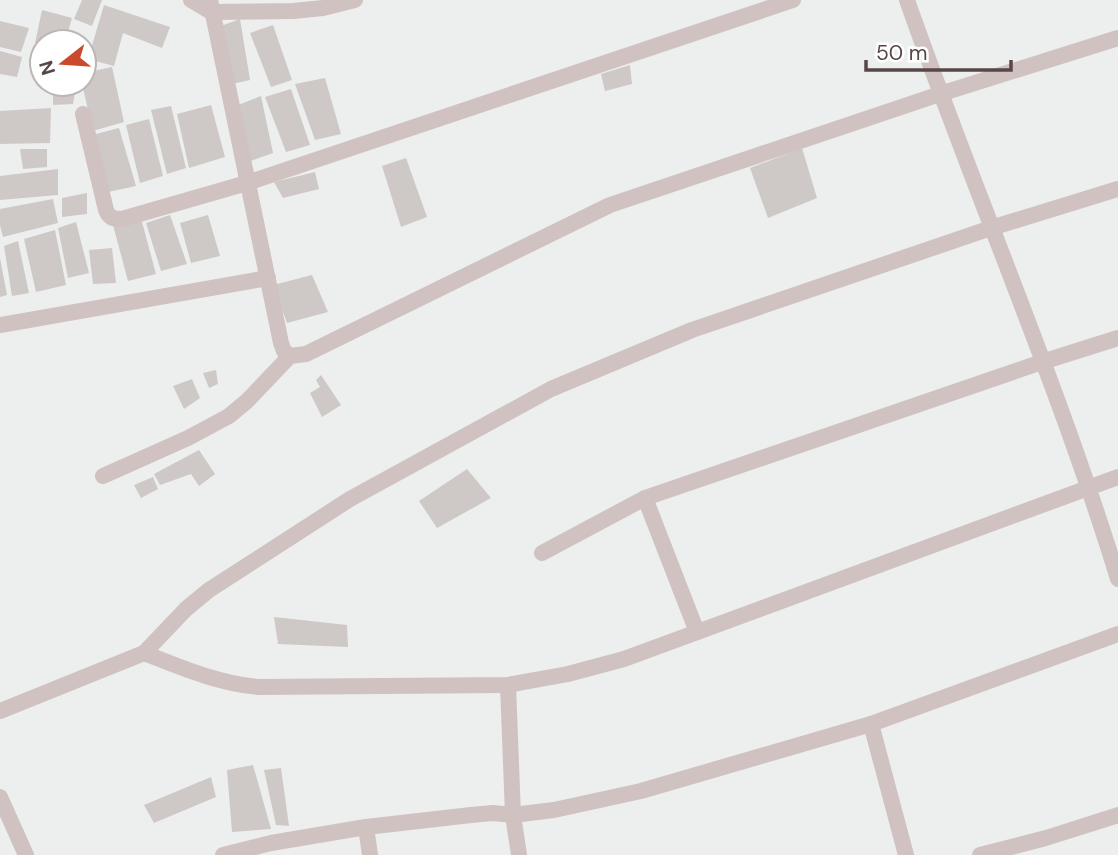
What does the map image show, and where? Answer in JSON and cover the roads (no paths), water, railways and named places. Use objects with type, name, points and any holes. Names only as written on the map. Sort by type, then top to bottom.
[{"type":"street","points":[[191,0],[210,6],[293,11],[323,8],[355,0]]},
{"type":"street","points":[[83,114],[106,210],[108,216],[114,219],[247,183],[793,0]]},
{"type":"street","points":[[907,0],[940,94],[1090,486],[1118,579]]},
{"type":"street","points":[[210,6],[281,343],[290,356]]},
{"type":"street","points":[[103,476],[188,438],[229,416],[290,356],[306,354],[610,205],[940,94],[1118,38]]},
{"type":"street","points":[[0,711],[144,653],[186,609],[209,590],[350,499],[551,388],[692,330],[991,228],[1118,189]]},
{"type":"street","points":[[0,324],[268,278]]},
{"type":"street","points":[[542,554],[645,498],[1118,338]]},
{"type":"street","points":[[144,653],[233,685],[508,685],[624,659],[1118,477]]},
{"type":"street","points":[[645,498],[697,632]]},
{"type":"street","points":[[223,855],[271,843],[366,827],[493,813],[513,815],[554,810],[642,791],[871,724],[1118,634]]},
{"type":"street","points":[[508,685],[513,815],[519,855]]},
{"type":"street","points":[[871,724],[906,855]]},
{"type":"street","points":[[0,797],[26,855]]},
{"type":"street","points":[[980,855],[1118,815]]},
{"type":"street","points":[[366,827],[370,855]]}]
